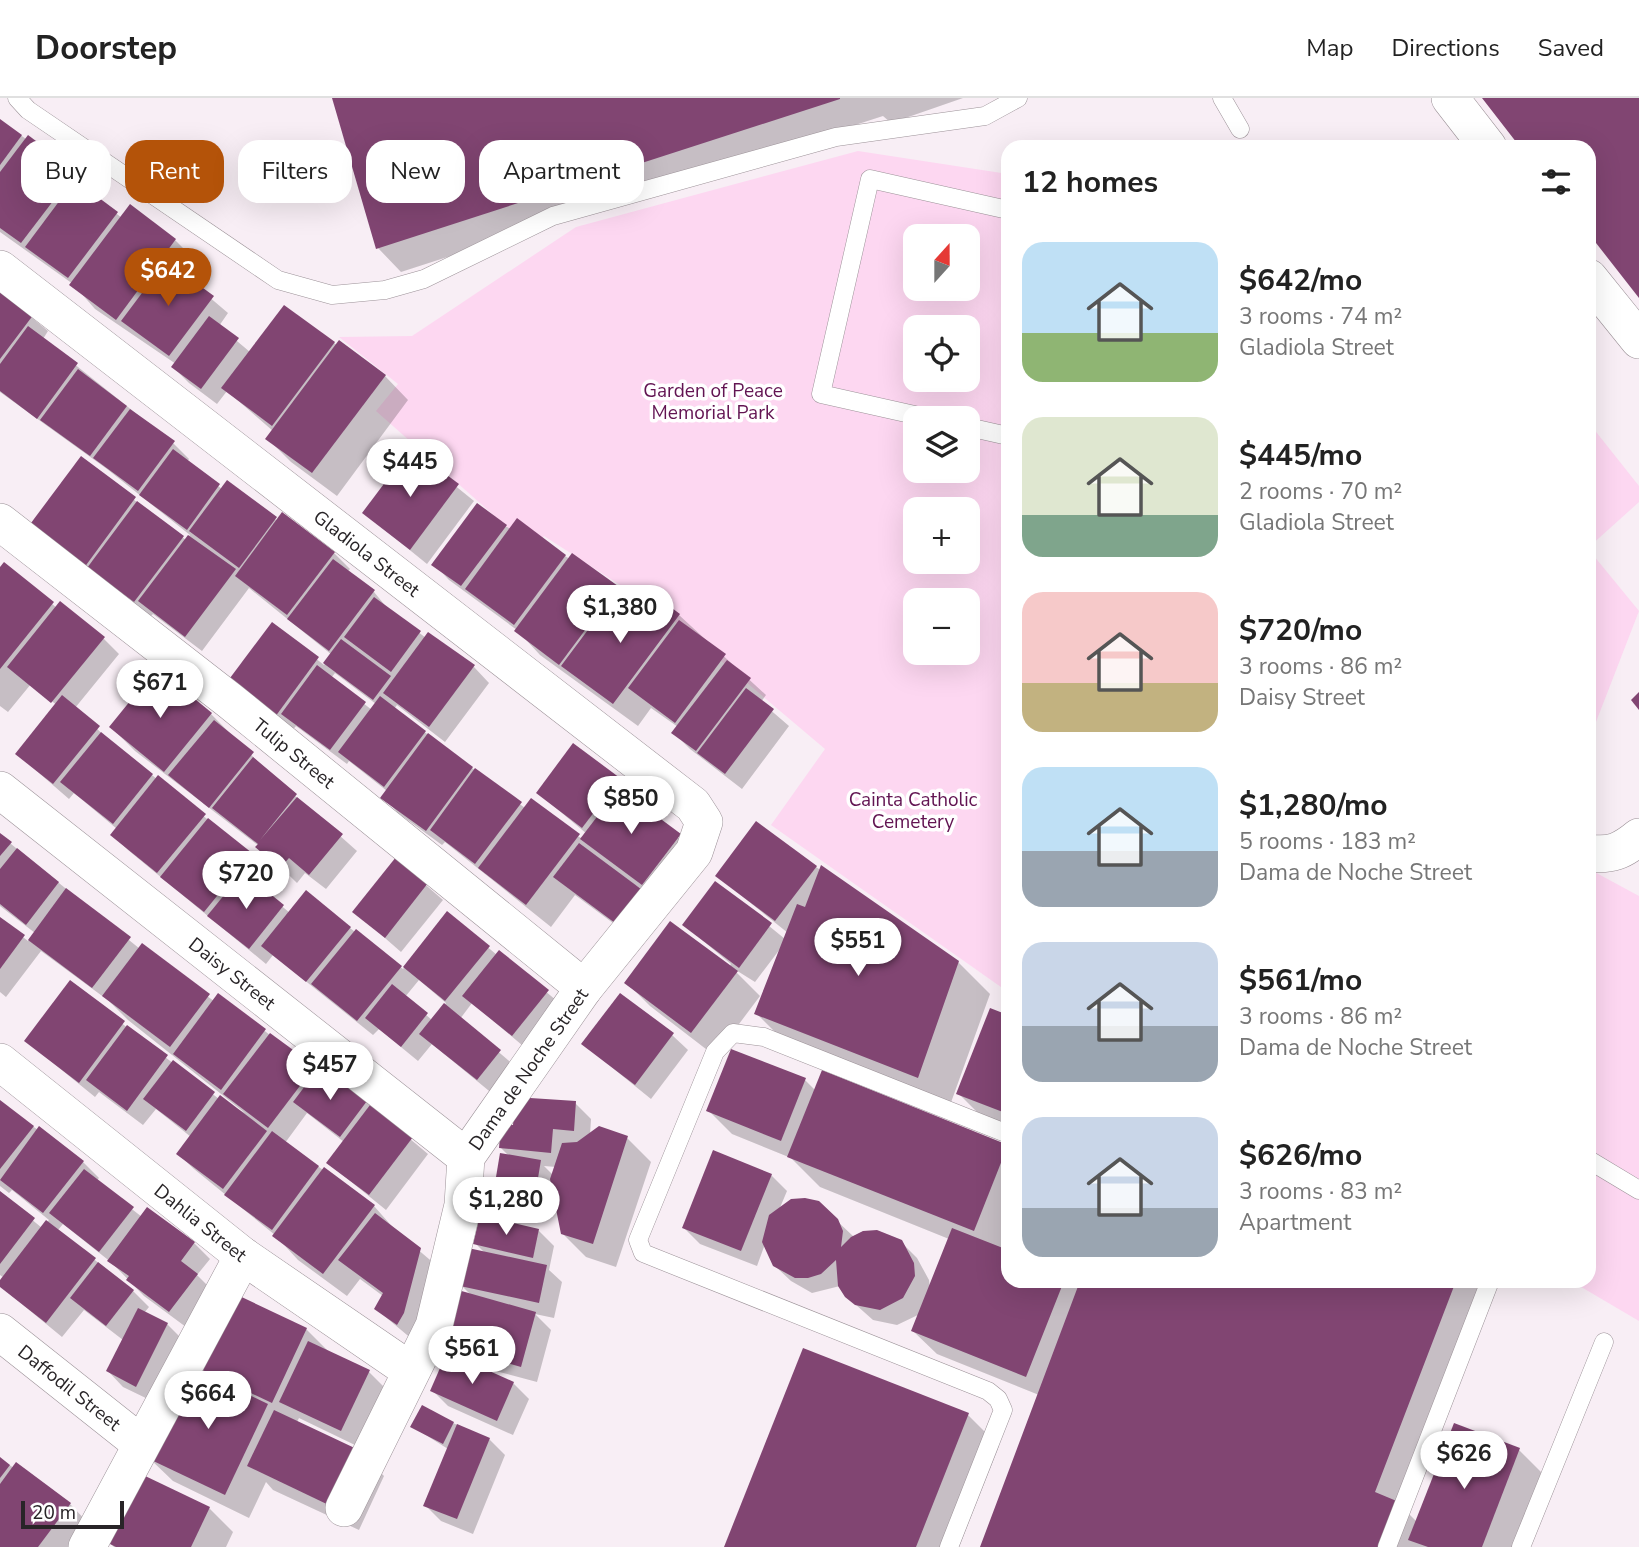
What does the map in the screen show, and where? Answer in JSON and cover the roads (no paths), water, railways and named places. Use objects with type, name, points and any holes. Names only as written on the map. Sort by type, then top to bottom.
[{"type":"street","points":[[1450,98],[1483,140]]},
{"type":"street","name":"Gladiola Street","points":[[0,269],[693,805],[704,822],[694,852]]},
{"type":"street","points":[[1596,287],[1639,340]]},
{"type":"street","name":"Tulip Street","points":[[0,522],[240,708],[584,988]]},
{"type":"street","name":"Daisy Street","points":[[0,790],[466,1157]]},
{"type":"street","points":[[1596,854],[1604,855],[1623,850],[1639,837]]},
{"type":"street","name":"Dama de Noche Street","points":[[344,1508],[434,1326],[463,1205],[466,1157],[584,988],[694,852]]},
{"type":"street","name":"Dahlia Street","points":[[0,1062],[243,1256],[411,1371]]},
{"type":"street","points":[[87,1547],[140,1443],[243,1256]]},
{"type":"street","name":"Daffodil Street","points":[[0,1332],[140,1443]]},
{"type":"lane","points":[[16,98],[27,110],[278,280],[332,295],[385,290],[424,279],[553,216],[836,136],[985,116],[1018,98]]},
{"type":"lane","points":[[1222,98],[1240,129]]},
{"type":"lane","points":[[903,412],[821,394],[870,179],[1001,208]]},
{"type":"lane","points":[[980,430],[1001,434]]},
{"type":"lane","points":[[949,1547],[1003,1410],[998,1399],[975,1386],[643,1253],[638,1240],[715,1052],[733,1033],[764,1037],[1001,1131]]},
{"type":"lane","points":[[1596,1164],[1639,1190]]},
{"type":"lane","points":[[1387,1547],[1487,1288]]},
{"type":"lane","points":[[1521,1547],[1604,1342]]},
{"type":"park label","name":"Garden of Peace Memorial Park","points":[[713,401]]},
{"type":"park label","name":"Cainta Catholic Cemetery","points":[[913,810]]}]
